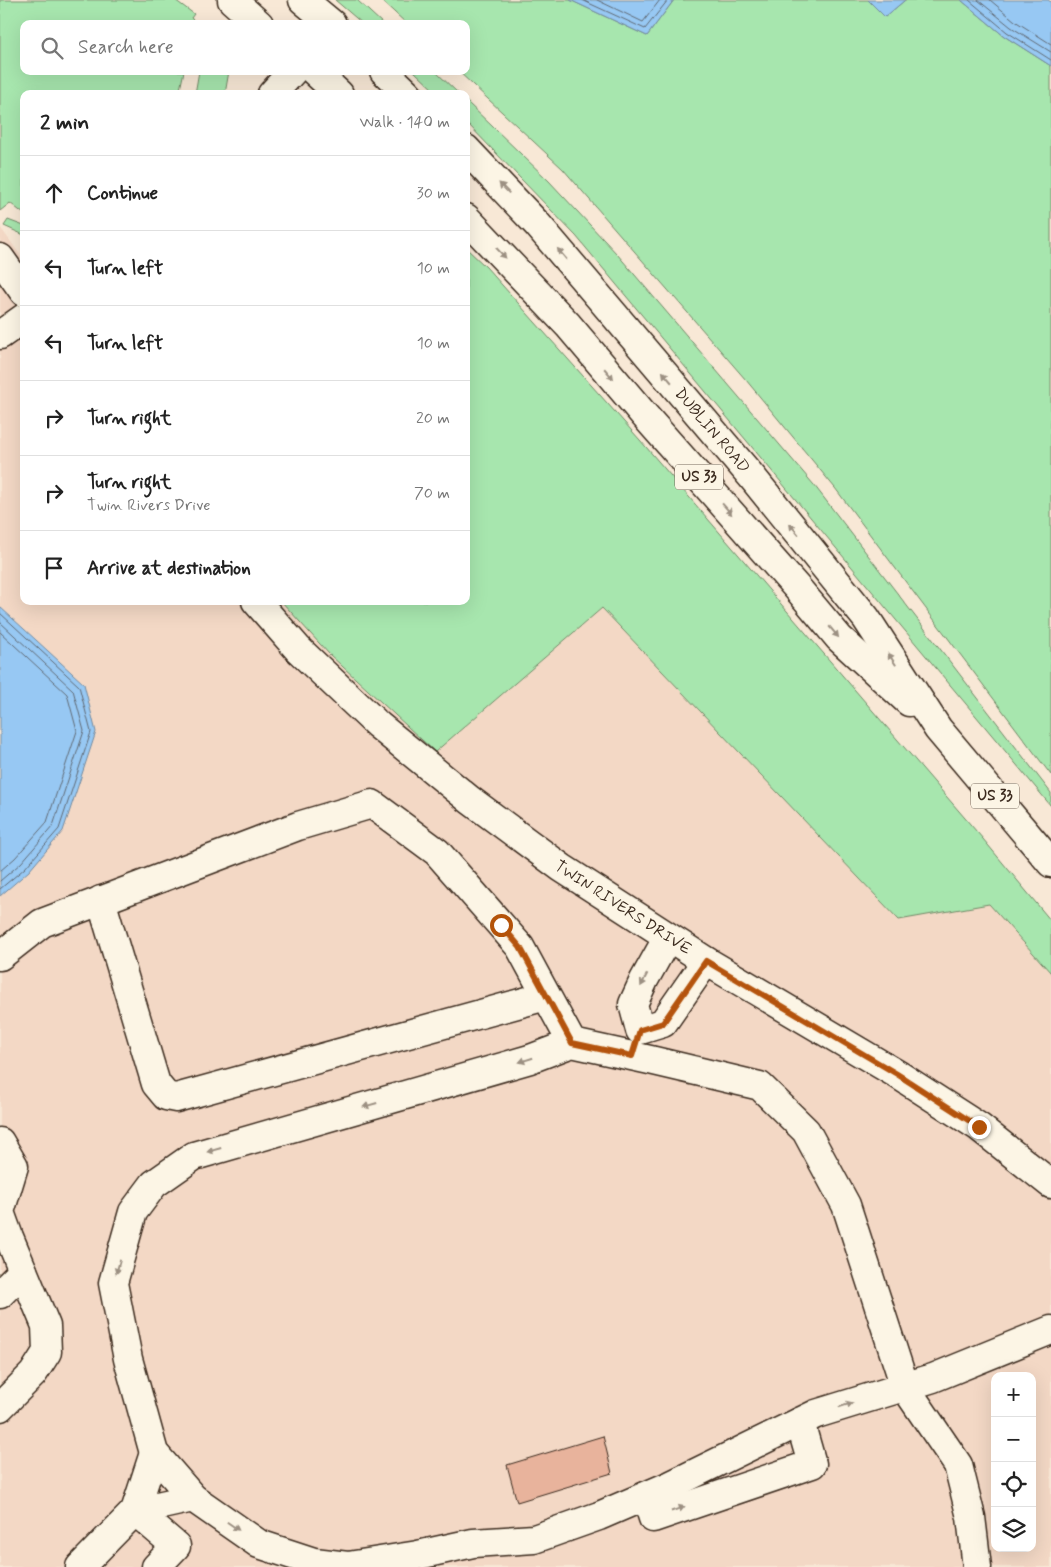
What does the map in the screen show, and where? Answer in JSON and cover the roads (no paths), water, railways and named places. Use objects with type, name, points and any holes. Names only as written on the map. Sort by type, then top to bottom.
[{"type":"main road","points":[[232,0],[255,20]]},
{"type":"main road","points":[[304,0],[327,20]]},
{"type":"main road","points":[[276,90],[289,75]]},
{"type":"main road","points":[[318,75],[335,90]]},
{"type":"main road","points":[[388,75],[404,90]]},
{"type":"main road","name":"DUBLIN ROAD","points":[[470,153],[537,224],[752,477],[866,618],[938,728],[1051,863]]},
{"type":"main road","name":"DUBLIN ROAD","points":[[470,222],[568,326],[839,638],[938,728]]},
{"type":"main road","points":[[2,267],[20,287]]},
{"type":"main road","points":[[0,335],[20,321]]},
{"type":"main road","name":"TWIN RIVERS DRIVE","points":[[260,605],[298,649],[378,725],[470,800],[562,868],[706,961],[897,1074],[979,1127],[1051,1184]]},
{"type":"main road","points":[[0,956],[42,922],[298,826],[372,804],[441,856],[520,947],[572,1043]]},
{"type":"main road","points":[[102,900],[156,1084],[166,1096],[176,1098],[546,996]]},
{"type":"main road","points":[[632,1056],[640,1030],[633,1004],[668,937]]},
{"type":"main road","points":[[640,1030],[663,1023],[706,961]]},
{"type":"main road","points":[[977,1567],[971,1517],[958,1465],[905,1387],[846,1205],[806,1131],[760,1086],[572,1043],[530,1059],[194,1156],[154,1184],[133,1212],[113,1283],[128,1359],[154,1453],[193,1498],[259,1544],[314,1562],[348,1566],[418,1555],[473,1543],[534,1538],[600,1516],[646,1496],[816,1414],[905,1387],[933,1378],[1051,1330]]},
{"type":"main road","points":[[0,1142],[14,1166],[0,1212],[46,1326],[47,1352],[33,1374],[0,1407]]},
{"type":"main road","points":[[0,1294],[23,1271]]},
{"type":"main road","points":[[646,1496],[653,1518],[812,1464],[800,1422]]},
{"type":"main road","points":[[80,1567],[135,1512],[154,1453]]},
{"type":"main road","points":[[135,1512],[193,1498]]},
{"type":"main road","points":[[135,1512],[176,1546],[156,1567]]},
{"type":"water","points":[[570,0],[674,0],[647,36]]},
{"type":"water","points":[[868,0],[905,0],[885,17]]},
{"type":"water","points":[[961,0],[1048,0],[1051,2],[1051,66],[1004,36]]},
{"type":"water","points":[[0,607],[84,684],[96,732],[63,831],[29,871],[0,896]]}]
